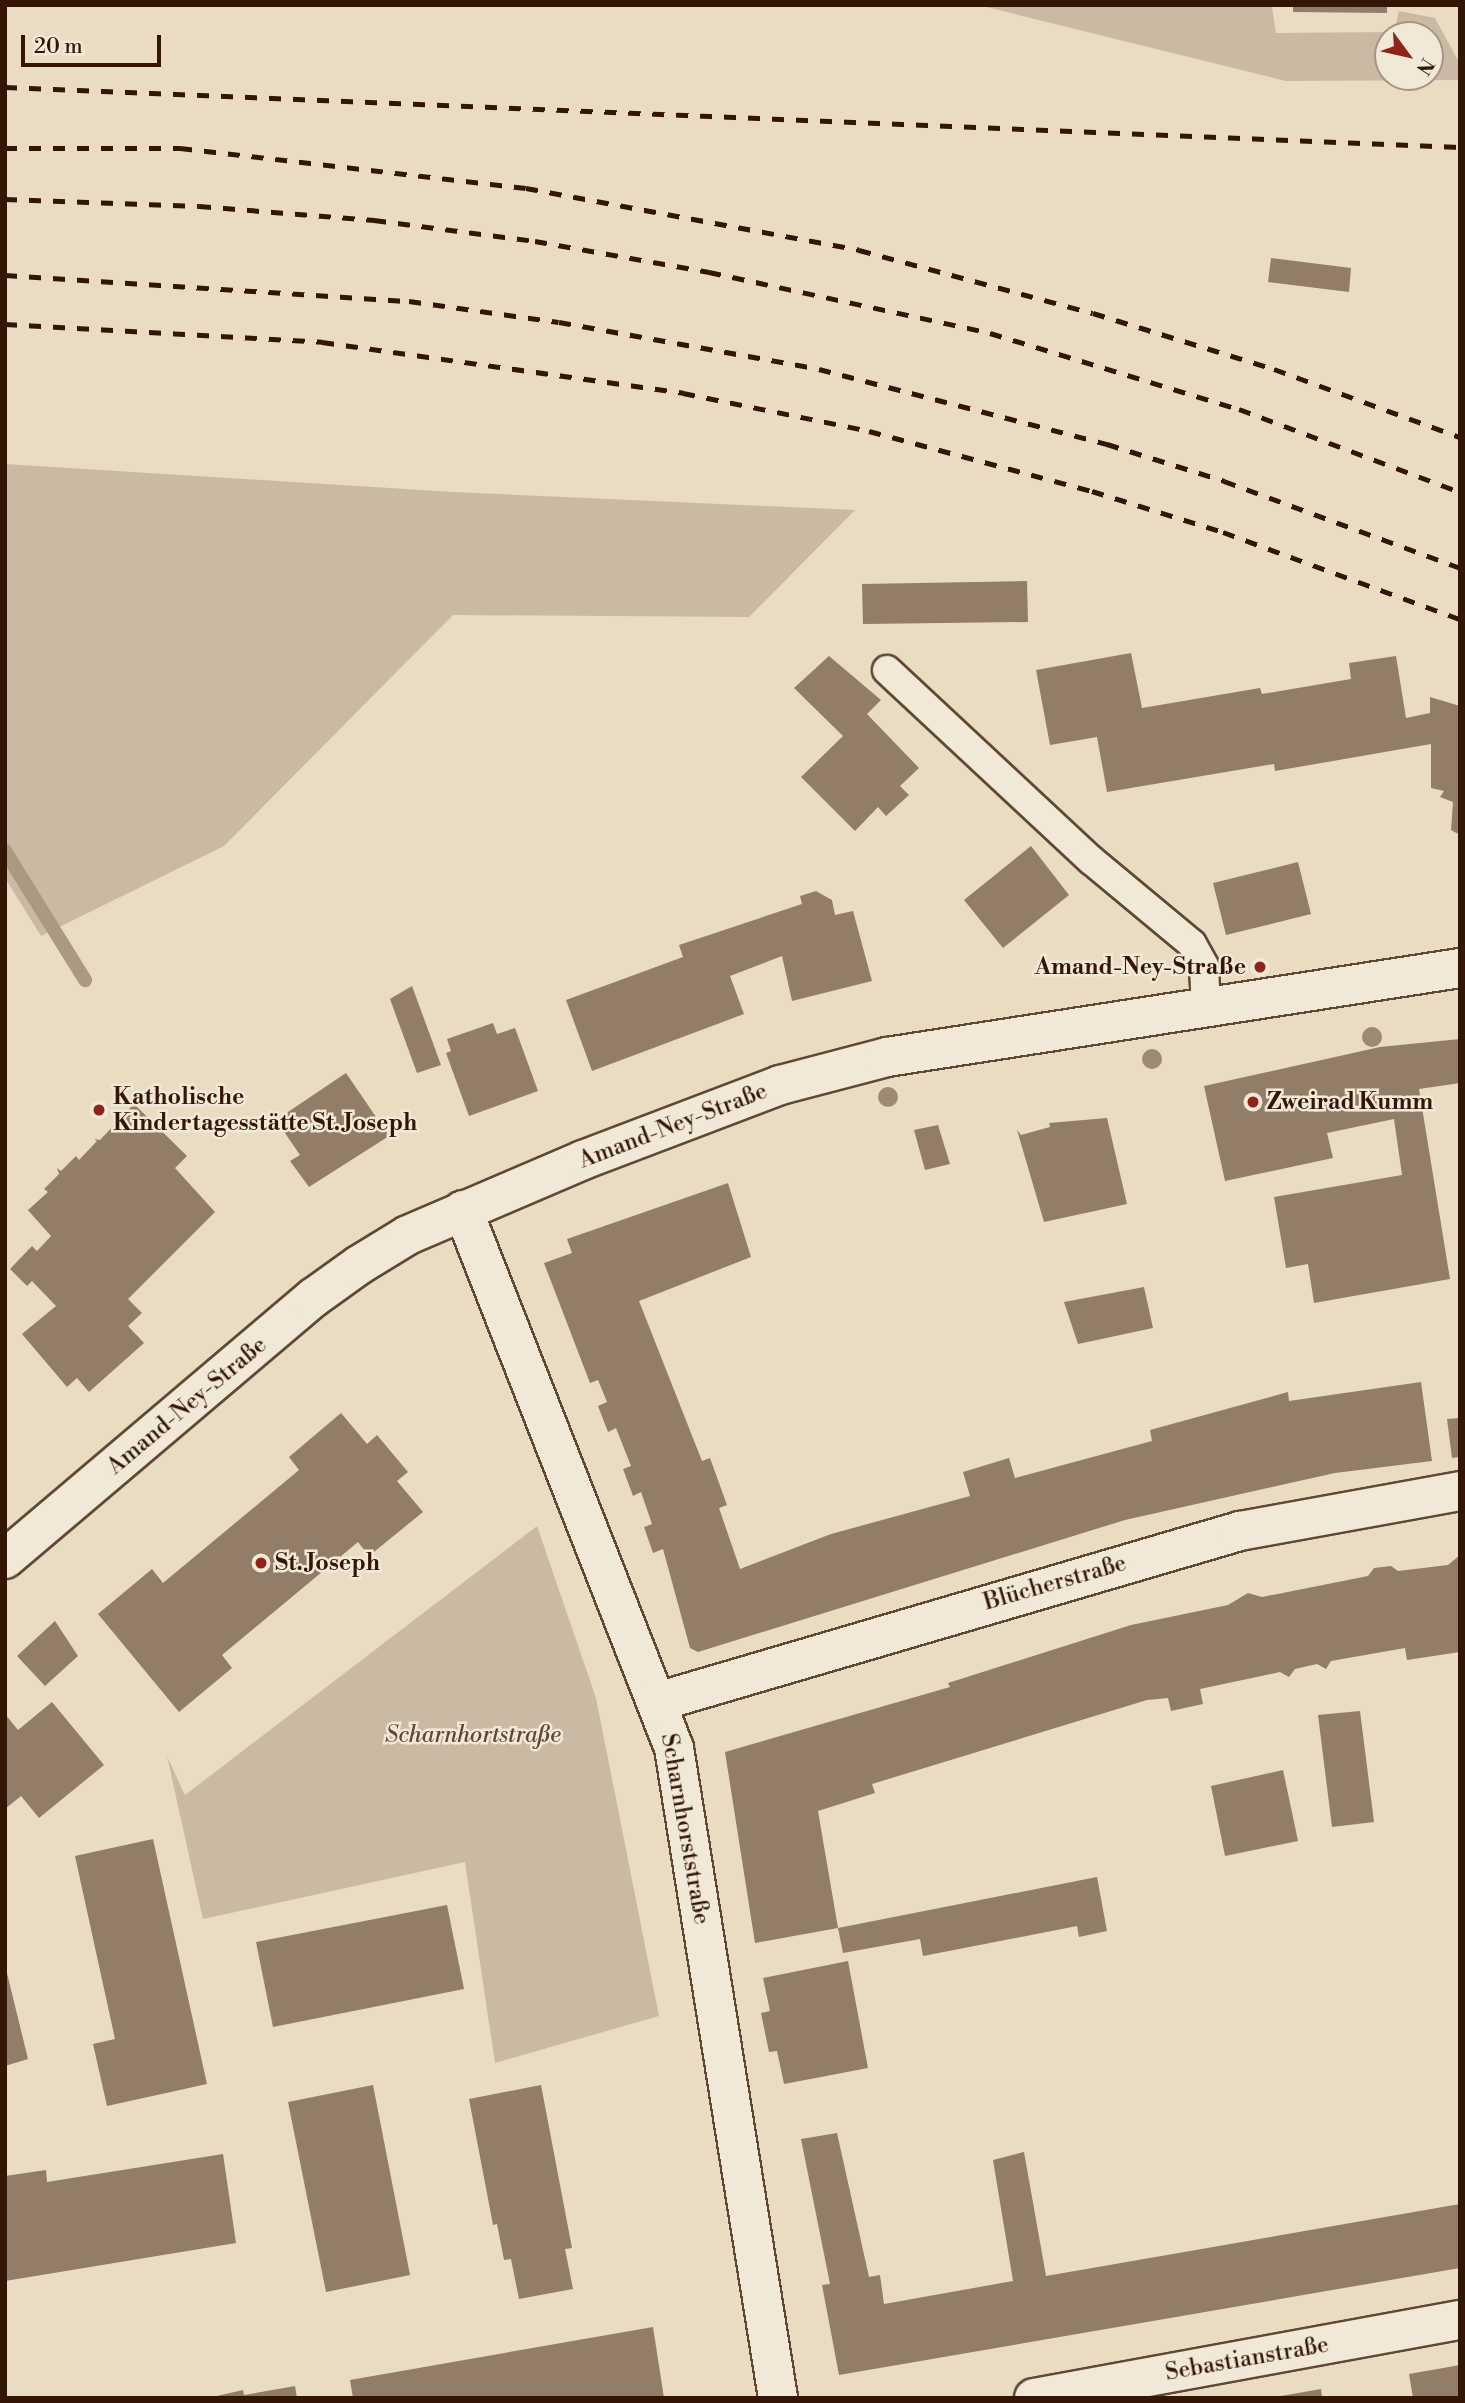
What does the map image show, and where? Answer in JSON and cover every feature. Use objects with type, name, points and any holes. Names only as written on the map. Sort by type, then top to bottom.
[{"type":"street","name":"Amand-Ney-Straße","points":[[5,1559],[313,1298],[408,1235],[463,1210],[780,1085],[887,1057],[1206,1010],[1460,968]]},
{"type":"street","name":"Scharnhorststraße","points":[[463,1210],[674,1748],[778,2398]]},
{"type":"street","name":"Blücherstraße","points":[[657,1702],[1240,1531],[1460,1491]]},
{"type":"street","name":"Sebastianstraße","points":[[1034,2398],[1460,2320]]},
{"type":"lane","points":[[887,670],[1091,860],[1192,944],[1204,966],[1206,1010]]},
{"type":"green space","points":[[978,5],[1264,5],[1272,7],[1276,33],[1374,32],[1374,80],[1286,81]]},
{"type":"green space","points":[[1399,11],[1435,18],[1437,21],[1397,21]]},
{"type":"green space","points":[[1444,35],[1460,64],[1460,80],[1444,80]]},
{"type":"green space","points":[[5,464],[454,492],[855,510],[749,617],[453,615],[224,846],[41,936],[5,878]]},
{"type":"green space","name":"Scharnhortstraße","points":[[537,1526],[596,1698],[659,2016],[495,2063],[465,1862],[203,1919],[167,1756],[185,1795]]},
{"type":"building","points":[[1293,5],[1387,5],[1387,13],[1293,12]]},
{"type":"building","points":[[1271,258],[1351,268],[1349,292],[1268,282]]},
{"type":"building","points":[[1027,581],[1028,622],[863,624],[862,584]]},
{"type":"building","points":[[1131,653],[1142,708],[1260,688],[1262,694],[1351,679],[1349,663],[1396,656],[1406,718],[1430,713],[1430,697],[1460,706],[1460,835],[1451,830],[1453,802],[1440,797],[1444,791],[1431,788],[1431,744],[1275,771],[1274,764],[1107,792],[1097,737],[1050,745],[1036,670]]},
{"type":"building","points":[[829,656],[881,700],[867,714],[919,768],[900,786],[909,795],[886,816],[878,807],[855,831],[801,777],[843,736],[794,688]]},
{"type":"building","points":[[1031,846],[1069,895],[1003,948],[964,900]]},
{"type":"building","points":[[1298,862],[1311,914],[1226,935],[1213,883]]},
{"type":"building","points":[[816,891],[832,900],[835,915],[853,911],[872,981],[792,1001],[782,956],[730,976],[744,1014],[592,1071],[566,1000],[683,957],[679,945],[802,904],[800,896]]},
{"type":"building","points":[[412,986],[441,1065],[417,1073],[390,999]]},
{"type":"building","points":[[493,1023],[497,1034],[515,1028],[538,1091],[469,1116],[446,1053],[451,1051],[447,1039]]},
{"type":"building","points":[[1460,1039],[1460,1083],[1419,1089],[1450,1279],[1314,1303],[1308,1264],[1286,1268],[1274,1197],[1402,1175],[1394,1119],[1327,1133],[1333,1158],[1225,1181],[1204,1086],[1380,1047]]},
{"type":"building","points":[[346,1073],[389,1136],[309,1187],[290,1161],[300,1155],[276,1120]]},
{"type":"building","points":[[134,1104],[187,1156],[175,1168],[215,1212],[128,1299],[142,1313],[128,1326],[144,1343],[89,1392],[77,1378],[67,1387],[22,1334],[56,1306],[32,1281],[27,1286],[10,1269],[32,1246],[37,1251],[51,1236],[25,1207],[28,1210],[48,1192],[44,1189],[59,1174],[57,1168],[61,1171],[76,1156],[79,1160],[97,1141],[94,1139],[100,1140]]},
{"type":"building","points":[[1107,1118],[1127,1204],[1044,1222],[1017,1130],[1021,1135],[1050,1127],[1049,1123]]},
{"type":"building","points":[[938,1125],[950,1164],[925,1170],[914,1130]]},
{"type":"building","points":[[728,1183],[751,1257],[639,1301],[702,1461],[710,1458],[727,1505],[719,1508],[740,1569],[831,1534],[970,1496],[963,1472],[1009,1458],[1015,1478],[1152,1441],[1150,1430],[1288,1392],[1289,1401],[1421,1382],[1432,1461],[1335,1473],[1125,1520],[698,1652],[690,1648],[663,1549],[653,1553],[644,1527],[652,1524],[641,1492],[633,1496],[623,1469],[631,1466],[616,1428],[608,1432],[598,1406],[607,1402],[598,1380],[590,1383],[544,1263],[572,1253],[567,1239]]},
{"type":"building","points":[[1144,1287],[1153,1328],[1078,1344],[1064,1302]]},
{"type":"building","name":"St. Joseph","points":[[341,1413],[367,1444],[377,1435],[408,1472],[397,1481],[423,1512],[369,1556],[358,1542],[222,1655],[232,1668],[179,1712],[98,1614],[152,1569],[163,1583],[299,1470],[289,1457]]},
{"type":"building","points":[[1460,1418],[1460,1457],[1452,1458],[1447,1419]]},
{"type":"building","points":[[1460,1555],[1460,1652],[1407,1660],[1405,1648],[1331,1661],[1326,1669],[1317,1664],[1295,1669],[1289,1677],[1280,1672],[1200,1689],[1203,1704],[1171,1711],[1168,1698],[1147,1700],[872,1784],[875,1793],[818,1811],[838,1928],[755,1943],[725,1752],[950,1687],[948,1683],[1131,1625],[1228,1605],[1248,1593],[1262,1597],[1368,1576],[1374,1568],[1391,1566],[1398,1571],[1448,1565]]},
{"type":"building","points":[[55,1621],[78,1656],[45,1686],[17,1656]]},
{"type":"building","points":[[52,1702],[104,1765],[39,1818],[21,1796],[5,1809],[5,1714],[18,1730]]},
{"type":"building","points":[[1360,1711],[1374,1822],[1332,1827],[1318,1715]]},
{"type":"building","points":[[1283,1770],[1298,1841],[1225,1856],[1211,1786]]},
{"type":"building","points":[[153,1839],[207,2084],[107,2106],[93,2044],[115,2039],[75,1856]]},
{"type":"building","points":[[1097,1877],[1107,1931],[1079,1937],[1077,1926],[923,1956],[920,1939],[843,1953],[838,1928]]},
{"type":"building","points":[[447,1905],[464,1989],[273,2027],[256,1942]]},
{"type":"building","points":[[848,1961],[868,2068],[784,2084],[777,2051],[769,2052],[761,2013],[770,2011],[763,1978]]},
{"type":"building","points":[[5,1970],[28,2059],[5,2066]]},
{"type":"building","points":[[373,2085],[410,2275],[326,2292],[288,2102]]},
{"type":"building","points":[[541,2085],[572,2248],[565,2249],[573,2289],[519,2299],[511,2259],[504,2260],[497,2224],[493,2225],[469,2099]]},
{"type":"building","points":[[837,2133],[869,2277],[880,2275],[884,2304],[1013,2281],[993,2160],[1024,2152],[1046,2276],[1460,2204],[1460,2268],[839,2375],[822,2285],[830,2284],[801,2139]]},
{"type":"building","points":[[223,2154],[236,2243],[5,2281],[5,2176],[46,2170],[47,2182]]},
{"type":"building","points":[[653,2327],[664,2398],[353,2398],[350,2380]]},
{"type":"building","points":[[1460,2365],[1460,2398],[1413,2398],[1409,2374]]},
{"type":"building","points":[[295,2386],[297,2398],[208,2398],[243,2390],[244,2395]]},
{"type":"building","points":[[1321,2389],[1322,2398],[1281,2398],[1281,2396]]},
{"type":"waterway","points":[[5,851],[85,980]]},
{"type":"railway","points":[[5,87],[1460,147]]},
{"type":"railway","points":[[5,148],[180,148],[526,188],[859,250],[1093,313],[1274,369],[1460,437]]},
{"type":"railway","points":[[5,199],[199,206],[374,220],[535,241],[709,272],[990,333],[1239,409],[1460,492]]},
{"type":"railway","points":[[5,275],[409,301],[559,322],[819,369],[1107,444],[1224,481],[1460,568]]},
{"type":"railway","points":[[5,324],[322,342],[683,393],[869,431],[1092,491],[1223,532],[1460,619]]},
{"type":"place","name":"Amand-Ney-Straße","points":[[1260,967]]},
{"type":"place","name":"Zweirad Kumm","points":[[1253,1102]]},
{"type":"place","name":"Katholische Kindertagesstätte St. Joseph","points":[[99,1110]]},
{"type":"place","name":"St. Joseph","points":[[261,1563]]}]
